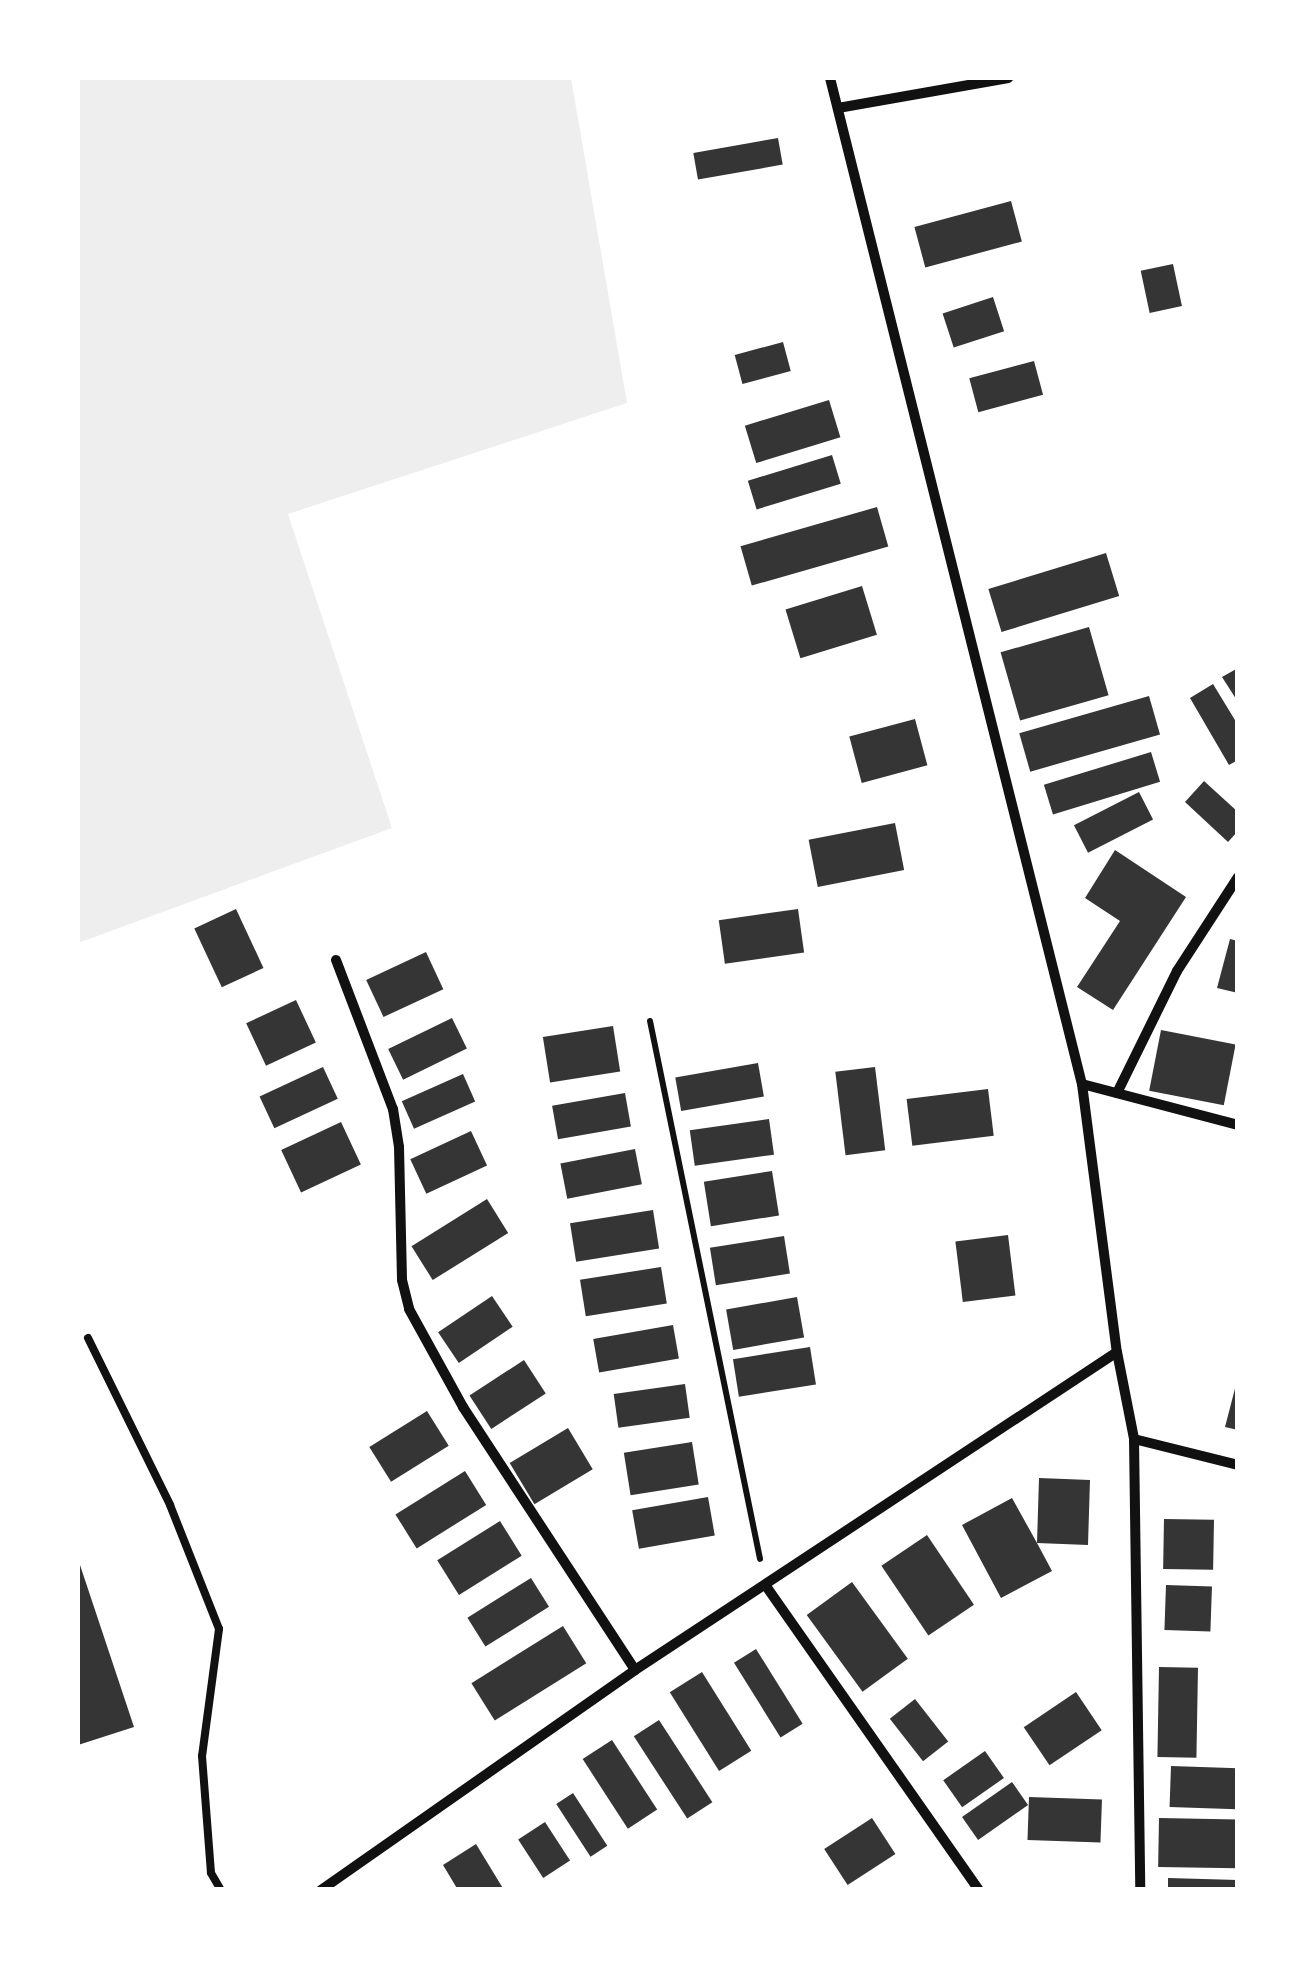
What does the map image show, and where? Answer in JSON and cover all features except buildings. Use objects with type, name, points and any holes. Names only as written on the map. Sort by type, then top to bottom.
[{"type":"street","points":[[830,78],[1082,1084],[1117,1352],[1134,1438],[1140,1890]]},
{"type":"street","points":[[838,108],[1008,78]]},
{"type":"street","points":[[1118,1093],[1177,971],[1238,877]]},
{"type":"street","points":[[336,960],[393,1109],[399,1147],[402,1280],[409,1309],[462,1408],[635,1670]]},
{"type":"street","points":[[1082,1084],[1238,1124]]},
{"type":"street","points":[[321,1890],[635,1670],[1117,1352]]},
{"type":"street","points":[[1134,1438],[1238,1465]]},
{"type":"street","points":[[766,1586],[979,1890]]},
{"type":"lane","points":[[88,1338],[170,1504],[219,1629],[202,1756],[211,1873],[221,1890]]},
{"type":"path","points":[[650,1021],[766,1586]]},
{"type":"shaded area","points":[[78,78],[571,78],[627,403],[288,514],[392,828],[78,943]]}]
